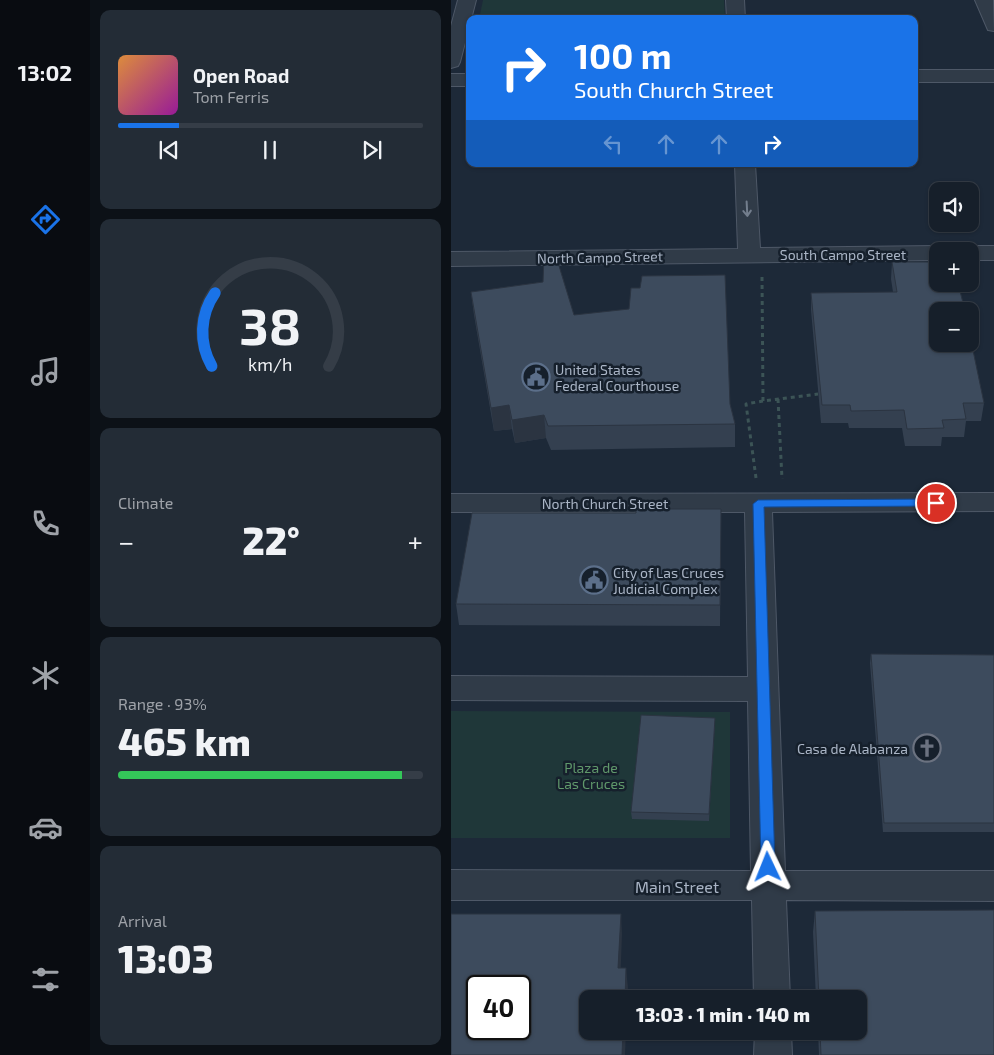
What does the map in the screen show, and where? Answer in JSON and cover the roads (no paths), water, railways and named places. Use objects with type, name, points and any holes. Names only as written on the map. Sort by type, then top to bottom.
[{"type":"street","points":[[451,62],[467,0]]},
{"type":"street","points":[[735,0],[736,15]]},
{"type":"street","points":[[985,0],[994,26]]},
{"type":"street","points":[[918,76],[994,76]]},
{"type":"street","points":[[451,80],[466,80]]},
{"type":"street","points":[[745,167],[755,254]]},
{"type":"street","name":"South Campo Street","points":[[755,254],[929,253]]},
{"type":"street","points":[[979,253],[994,253]]},
{"type":"street","name":"North Campo Street","points":[[451,259],[755,254]]},
{"type":"street","name":"North Church Street","points":[[451,503],[770,504],[994,502]]},
{"type":"street","points":[[770,504],[763,689],[772,990]]},
{"type":"street","points":[[451,688],[763,689]]},
{"type":"street","name":"Main Street","points":[[451,886],[994,886]]},
{"type":"street","points":[[773,1040],[773,1055]]},
{"type":"place","name":"United States Federal Courthouse","points":[[536,377]]},
{"type":"place","name":"City of Las Cruces Judicial Complex","points":[[594,580]]},
{"type":"place","name":"Casa de Alabanza","points":[[927,748]]},
{"type":"park label","name":"Plaza de Las Cruces","points":[[591,776]]}]
